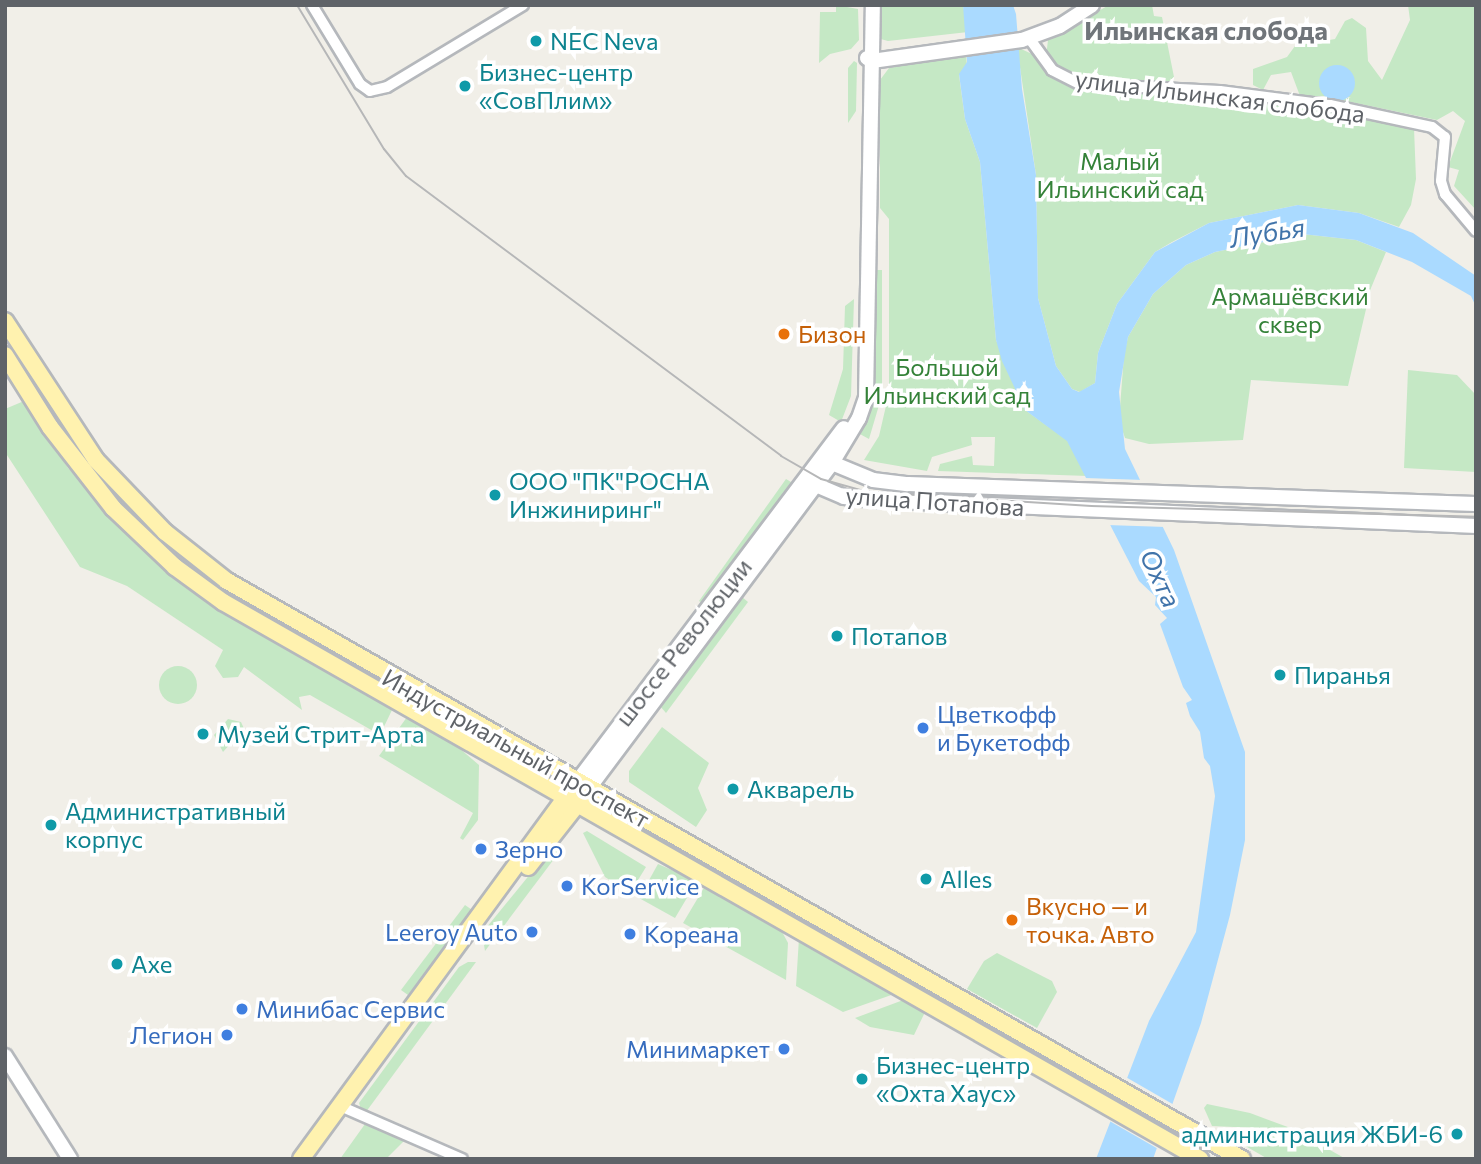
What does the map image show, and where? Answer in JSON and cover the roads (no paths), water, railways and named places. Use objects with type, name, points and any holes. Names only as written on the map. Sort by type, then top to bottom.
[{"type":"main road","points":[[864,5],[869,56]]},
{"type":"main road","points":[[869,56],[873,5]]},
{"type":"main road","points":[[1024,36],[1079,5]]},
{"type":"main road","points":[[869,56],[1024,36],[1092,5]]},
{"type":"main road","name":"шоссе Революции","points":[[583,785],[816,485],[832,463],[866,398],[869,56]]},
{"type":"main road","name":"шоссе Революции","points":[[300,1159],[343,1109],[844,429],[856,397],[869,56]]},
{"type":"main road","name":"Индустриальный проспект","points":[[5,321],[89,450],[137,505],[184,549],[296,624],[1173,1120]]},
{"type":"main road","name":"Индустриальный проспект","points":[[5,355],[94,486],[175,568],[256,622],[1165,1139]]},
{"type":"main road","name":"улица Потапова","points":[[1476,504],[908,484],[873,480],[832,463],[815,469],[816,485],[844,497],[872,500],[1094,512],[1476,526]]},
{"type":"main road","points":[[5,1056],[70,1159]]},
{"type":"main road","points":[[1093,1098],[1102,1079]]},
{"type":"main road","name":"шоссе Революции","points":[[312,1159],[343,1109]]},
{"type":"main road","points":[[1200,1159],[1165,1139],[1173,1120],[1242,1159]]},
{"type":"street","points":[[312,5],[360,84],[376,91],[523,5]]},
{"type":"street","name":"улица Ильинская слобода","points":[[1024,36],[1052,70],[1080,84],[1220,91],[1330,105],[1424,124],[1445,137],[1441,181],[1445,194],[1476,231]]},
{"type":"street","points":[[343,1109],[462,1159]]},
{"type":"water","points":[[963,5],[1013,5],[1016,14],[1022,89],[1036,175],[1038,298],[1056,366],[1072,389],[1079,392],[1095,383],[1098,353],[1117,304],[1155,252],[1209,223],[1298,205],[1359,213],[1413,233],[1476,276],[1476,307],[1471,296],[1412,262],[1356,240],[1302,234],[1215,252],[1186,265],[1153,294],[1128,337],[1119,392],[1125,449],[1174,550],[1245,752],[1245,840],[1230,915],[1201,1023],[1153,1159],[1096,1159],[1149,1021],[1196,932],[1215,796],[1200,732],[1186,703],[1192,700],[1183,687],[1160,624],[1167,618],[1155,605],[1156,597],[1139,581],[1067,441],[1025,410],[1002,361],[996,340],[980,162],[965,119],[959,74],[967,62]]},
{"type":"water","points":[[1337,65],[1349,71],[1355,83],[1349,95],[1337,101],[1325,95],[1319,83],[1325,71]]},
{"type":"tram line","points":[[297,5],[384,149],[406,176],[781,456],[821,479],[868,492],[1092,506],[1476,517]]},
{"type":"place","name":"NEC Neva","points":[[536,41]]},
{"type":"place","name":"Бизнес-центр «СовПлим»","points":[[465,86]]},
{"type":"place","name":"Бизон","points":[[784,334]]},
{"type":"place","name":"ООО \"ПК\"РОСНА Инжиниринг\"","points":[[495,495]]},
{"type":"place","name":"Потапов","points":[[837,636]]},
{"type":"place","name":"Пиранья","points":[[1280,675]]},
{"type":"place","name":"Цветкофф и Букетофф","points":[[923,728]]},
{"type":"place","name":"Музей Стрит-Арта","points":[[203,734]]},
{"type":"place","name":"Акварель","points":[[733,789]]},
{"type":"place","name":"Административный корпус","points":[[51,825]]},
{"type":"place","name":"Зерно","points":[[481,849]]},
{"type":"place","name":"Alles","points":[[926,879]]},
{"type":"place","name":"KorService","points":[[567,886]]},
{"type":"place","name":"Вкусно — и точка. Авто","points":[[1012,920]]},
{"type":"place","name":"Leeroy Auto","points":[[532,932]]},
{"type":"place","name":"Кореана","points":[[630,934]]},
{"type":"place","name":"Ахе","points":[[117,964]]},
{"type":"place","name":"Минибас Сервис","points":[[242,1009]]},
{"type":"place","name":"Легион","points":[[227,1035]]},
{"type":"place","name":"Минимаркет","points":[[784,1049]]},
{"type":"place","name":"Бизнес-центр «Охта Хаус»","points":[[862,1079]]},
{"type":"place","name":"администрация ЖБИ-6","points":[[1457,1134]]},
{"type":"district","name":"Ильинская слобода","points":[[1206,30]]},
{"type":"park label","name":"Малый Ильинский сад","points":[[1120,175]]},
{"type":"park label","name":"Армашёвский сквер","points":[[1290,310]]},
{"type":"park label","name":"Большой Ильинский сад","points":[[947,381]]},
{"type":"water label","name":"Лубья","points":[[1267,232]]},
{"type":"water label","name":"Охта","points":[[1161,578]]}]
